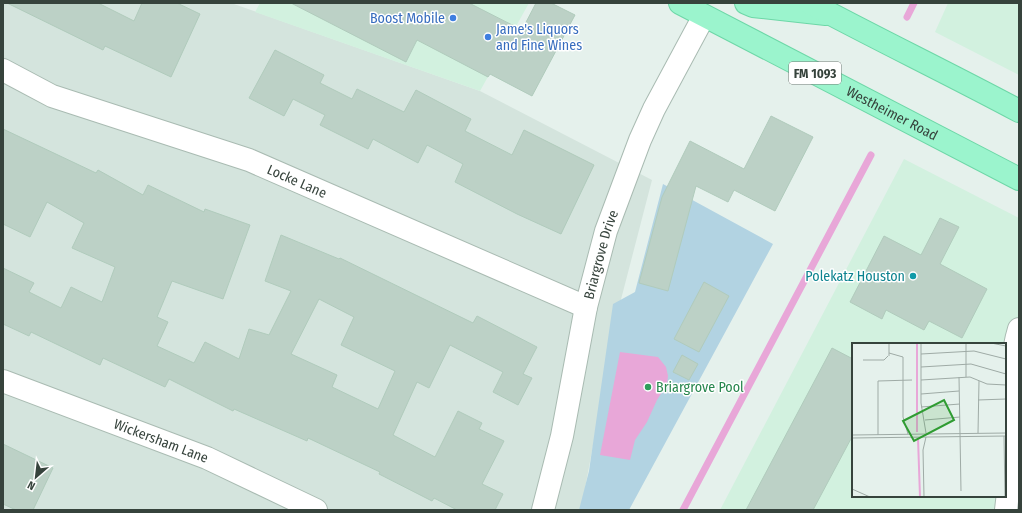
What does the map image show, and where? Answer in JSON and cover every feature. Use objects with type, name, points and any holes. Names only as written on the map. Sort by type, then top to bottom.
[{"type":"main road","name":"Westheimer Road","points":[[680,3],[711,9],[1019,179]]},
{"type":"main road","points":[[746,3],[753,6],[832,15]]},
{"type":"main road","points":[[810,3],[1019,111]]},
{"type":"street","name":"Briargrove Drive","points":[[543,510],[562,436],[586,307],[606,231],[640,140],[654,109],[711,9]]},
{"type":"street","name":"Locke Lane","points":[[3,70],[52,96],[249,160],[586,307]]},
{"type":"street","points":[[1006,510],[1011,448],[1012,379],[1019,329]]},
{"type":"street","name":"Wickersham Lane","points":[[3,381],[207,458],[316,510]]},
{"type":"shaded area","points":[[3,3],[231,3],[480,91],[652,180],[618,311],[581,510],[3,510]]},
{"type":"shaded area","points":[[260,3],[529,3],[480,91],[255,12]]},
{"type":"shaded area","points":[[948,3],[1019,3],[1019,75],[935,32]]},
{"type":"shaded area","points":[[904,159],[1019,218],[1019,510],[720,510]]},
{"type":"shaded area","name":"Briargrove Pool","points":[[663,184],[773,244],[629,510],[579,510],[589,471],[613,304],[635,292]]},
{"type":"shaded area","points":[[620,352],[658,357],[666,367],[668,376],[667,384],[657,400],[647,422],[635,440],[630,460],[600,455]]},
{"type":"building","points":[[7,3],[98,3],[134,21],[142,3],[177,3],[200,14],[171,77],[105,46],[103,50]]},
{"type":"building","points":[[291,3],[469,3],[522,30],[536,3],[551,3],[575,15],[532,96],[490,74],[488,77],[417,40],[406,62]]},
{"type":"building","points":[[275,50],[324,75],[320,83],[352,99],[357,89],[404,112],[416,90],[471,119],[465,131],[512,155],[524,130],[594,165],[561,234],[517,214],[455,182],[463,164],[427,145],[418,163],[373,139],[368,149],[320,125],[325,115],[293,99],[284,116],[249,98]]},
{"type":"building","points":[[771,116],[813,137],[775,211],[734,190],[728,202],[696,186],[668,291],[639,283],[662,197],[690,141],[744,169]]},
{"type":"building","points":[[3,129],[96,173],[98,170],[143,195],[148,185],[204,212],[205,209],[250,225],[223,299],[172,281],[157,317],[168,322],[157,346],[194,363],[205,342],[239,359],[249,329],[269,335],[291,291],[265,281],[281,235],[339,259],[340,258],[473,323],[477,316],[537,347],[523,374],[532,378],[518,405],[493,392],[503,372],[450,345],[429,388],[417,382],[393,435],[435,457],[458,411],[482,423],[479,429],[504,441],[482,484],[503,494],[495,510],[457,510],[434,498],[432,501],[379,474],[380,472],[308,438],[307,441],[234,409],[233,411],[169,379],[165,387],[103,358],[100,365],[31,332],[29,336],[3,324],[3,268],[34,283],[29,292],[61,308],[71,287],[102,302],[115,267],[72,248],[84,223],[47,202],[30,237],[3,224]],"holes":[[[319,299],[354,317],[341,345],[395,371],[378,409],[332,387],[337,375],[291,354]]]},
{"type":"building","name":"Polekatz Houston","points":[[940,218],[959,227],[940,264],[987,289],[962,338],[929,321],[924,330],[886,310],[882,319],[850,302],[884,236],[921,255]]},
{"type":"building","points":[[704,282],[729,296],[699,352],[674,339]]},
{"type":"building","points":[[832,348],[852,358],[852,437],[813,510],[746,510]]},
{"type":"building","points":[[682,355],[698,364],[689,380],[673,372]]},
{"type":"building","points":[[3,444],[53,468],[33,510],[16,510],[3,504]]},
{"type":"waterway","points":[[907,17],[914,3]]},
{"type":"waterway","points":[[683,510],[871,155]]},
{"type":"place","name":"Boost Mobile","points":[[453,18]]},
{"type":"place","name":"Jame's Liquors and Fine Wines","points":[[488,37]]},
{"type":"place","name":"Polekatz Houston","points":[[913,276]]},
{"type":"place","name":"Briargrove Pool","points":[[648,387]]}]
